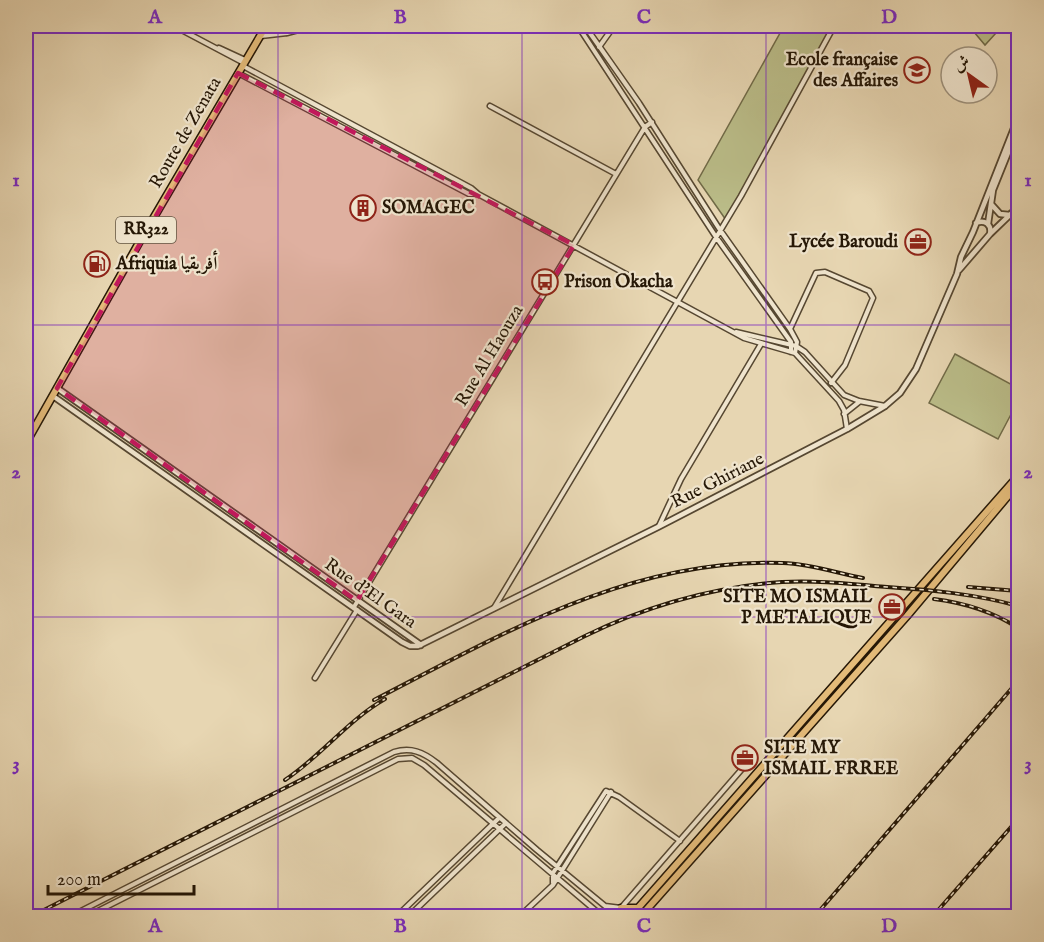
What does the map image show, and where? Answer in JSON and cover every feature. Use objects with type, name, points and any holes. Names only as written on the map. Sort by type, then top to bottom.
[{"type":"main road","name":"Route de Zenata","points":[[26,443],[140,241],[266,26]]},
{"type":"main road","points":[[631,916],[1018,476]]},
{"type":"main road","points":[[641,916],[907,616],[1018,484]]},
{"type":"main road","points":[[621,908],[638,908]]},
{"type":"street","points":[[174,26],[744,338],[793,352],[839,400],[847,429]]},
{"type":"street","points":[[283,26],[287,33]]},
{"type":"street","points":[[260,36],[287,33],[313,26]]},
{"type":"street","points":[[578,26],[716,237],[794,345]]},
{"type":"street","points":[[585,26],[652,122],[720,230],[790,329],[796,340],[793,352]]},
{"type":"street","points":[[595,51],[614,26]]},
{"type":"street","points":[[493,609],[678,302],[781,124],[834,26]]},
{"type":"street","points":[[238,73],[469,194],[478,194]]},
{"type":"street","points":[[490,106],[616,174]]},
{"type":"street","points":[[990,234],[988,225],[993,190],[1018,118]]},
{"type":"street","name":"Rue Al Haouza","points":[[315,678],[357,601],[616,174],[645,127],[652,122]]},
{"type":"street","points":[[1018,128],[973,227],[977,239],[985,239],[1018,207]]},
{"type":"street","points":[[990,203],[1000,214],[1010,215]]},
{"type":"street","points":[[976,223],[981,222],[988,225],[1005,220]]},
{"type":"street","name":"Rue Ghiriane","points":[[421,645],[847,429],[885,406],[900,393],[913,375],[973,232]]},
{"type":"street","name":"Rue Ghiriane","points":[[959,270],[985,239]]},
{"type":"street","points":[[790,329],[816,273],[825,272],[869,291],[873,298],[845,365],[831,383]]},
{"type":"street","points":[[736,332],[794,345],[805,352],[844,395],[859,401],[885,406]]},
{"type":"street","points":[[658,526],[681,479],[761,344]]},
{"type":"street","name":"Rue d'El Gara","points":[[57,388],[421,645]]},
{"type":"street","name":"Rue d'El Gara","points":[[53,396],[402,642],[412,646],[421,645]]},
{"type":"street","points":[[844,414],[859,401]]},
{"type":"street","points":[[149,465],[153,457]]},
{"type":"street","points":[[71,916],[394,752],[411,749],[437,763],[617,916]]},
{"type":"street","points":[[418,761],[421,753]]},
{"type":"street","points":[[88,916],[398,759],[408,758],[418,761],[602,916]]},
{"type":"street","points":[[605,906],[621,908],[742,769]]},
{"type":"street","points":[[554,883],[553,873],[607,790],[680,841]]},
{"type":"street","points":[[520,916],[558,878],[611,792]]},
{"type":"street","points":[[397,916],[500,818]]},
{"type":"street","points":[[409,916],[506,823]]},
{"type":"street","points":[[517,843],[522,837]]},
{"type":"highlighted area","points":[[238,73],[574,245],[357,601],[57,388]]},
{"type":"green space","points":[[784,26],[835,26],[726,220],[698,180]]},
{"type":"green space","points":[[980,26],[989,26],[996,33],[985,45],[974,32]]},
{"type":"green space","points":[[955,354],[1018,388],[1018,401],[998,439],[929,403]]},
{"type":"railway","points":[[374,700],[520,626],[621,586],[673,573],[727,565],[783,563],[863,578]]},
{"type":"railway","points":[[32,916],[585,636],[656,607],[730,588],[782,582],[834,583],[937,591],[986,598],[1018,606]]},
{"type":"railway","points":[[968,587],[1018,591]]},
{"type":"railway","points":[[934,599],[978,609],[1018,628]]},
{"type":"railway","points":[[815,916],[1018,681]]},
{"type":"railway","points":[[285,780],[359,717],[385,699]]},
{"type":"railway","points":[[933,916],[1018,819]]},
{"type":"place","name":"Ecole française des Affaires","points":[[917,70]]},
{"type":"place","name":"SOMAGEC","points":[[363,208]]},
{"type":"place","name":"Lycée Baroudi","points":[[918,242]]},
{"type":"place","name":"Afriquia أفريقيا","points":[[97,264]]},
{"type":"place","name":"Prison Okacha","points":[[545,282]]},
{"type":"place","name":"SITE MO ISMAIL P METALIQUE","points":[[892,607]]},
{"type":"place","name":"SITE MY ISMAIL FRREE","points":[[745,758]]}]
